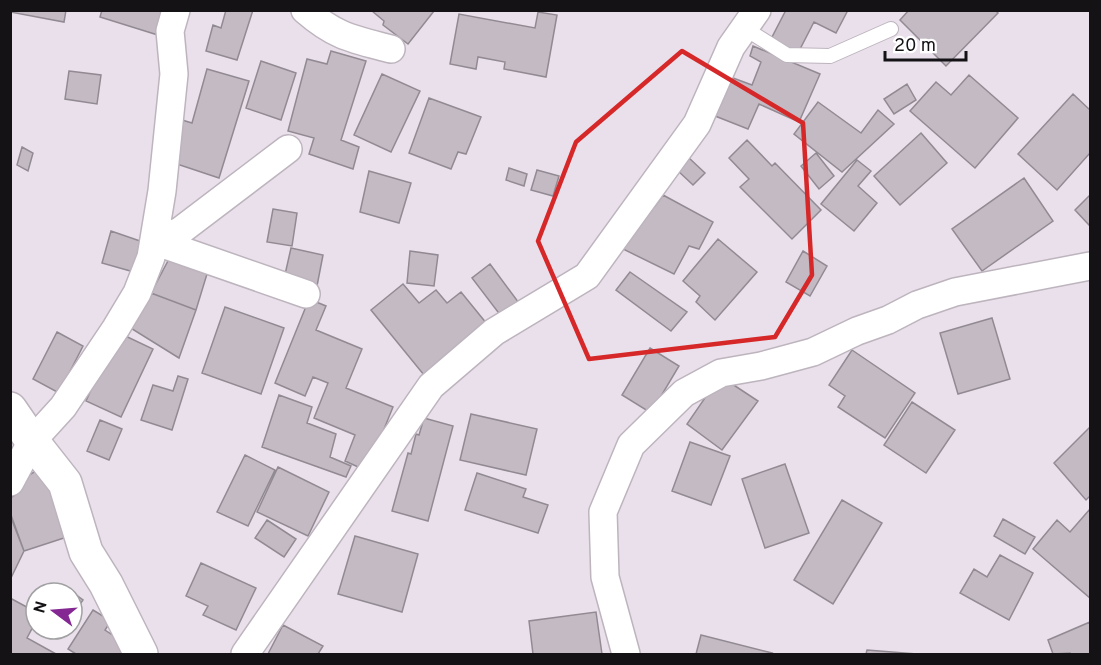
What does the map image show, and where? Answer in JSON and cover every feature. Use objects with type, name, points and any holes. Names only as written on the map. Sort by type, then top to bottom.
[{"type":"street","points":[[10,482],[32,441],[63,407],[137,293],[151,257],[162,191],[174,74],[170,31],[176,10]]},
{"type":"street","points":[[305,10],[321,24],[343,37],[391,49]]},
{"type":"street","points":[[245,654],[431,386],[494,332],[587,276],[697,124],[730,47],[750,19]]},
{"type":"street","points":[[154,241],[180,231],[288,149]]},
{"type":"street","points":[[154,241],[306,294]]},
{"type":"street","points":[[626,654],[605,577],[603,512],[631,445],[684,393],[721,373],[761,366],[813,352],[857,331],[888,320],[916,304],[954,292],[1090,266]]},
{"type":"street","points":[[10,409],[65,483],[86,552],[106,584],[141,654]]},
{"type":"lane","points":[[750,19],[787,55],[830,56],[891,29]]},
{"type":"highlighted area","points":[[682,51],[803,123],[812,275],[775,337],[589,359],[538,241],[576,142]]},
{"type":"building","points":[[10,10],[66,10],[64,22],[10,12]]},
{"type":"building","points":[[102,10],[168,10],[161,36],[100,17]]},
{"type":"building","points":[[226,10],[253,10],[237,60],[206,51],[213,25],[221,28]]},
{"type":"building","points":[[786,10],[848,10],[836,33],[814,22],[798,53],[771,39]]},
{"type":"building","points":[[909,10],[995,10],[998,13],[946,66],[900,20]]},
{"type":"building","points":[[372,11],[434,11],[408,44],[383,25],[384,21]]},
{"type":"building","points":[[538,12],[557,15],[546,77],[504,69],[505,62],[478,57],[476,69],[450,64],[459,14],[535,28]]},
{"type":"building","points":[[753,46],[820,74],[799,122],[759,104],[748,129],[710,114],[725,75],[752,85],[761,62],[750,56]]},
{"type":"building","points":[[331,51],[366,61],[341,140],[359,147],[353,169],[309,154],[314,138],[288,131],[307,59],[327,64]]},
{"type":"building","points":[[261,61],[296,73],[281,120],[246,108]]},
{"type":"building","points":[[207,69],[249,81],[219,178],[168,161],[182,120],[192,123]]},
{"type":"building","points":[[69,71],[101,75],[97,104],[65,99]]},
{"type":"building","points":[[382,74],[420,91],[391,152],[354,135]]},
{"type":"building","points":[[969,75],[1018,118],[975,168],[910,111],[936,82],[951,95]]},
{"type":"building","points":[[907,84],[916,100],[894,114],[884,99]]},
{"type":"building","points":[[1073,94],[1090,110],[1090,153],[1057,190],[1018,154]]},
{"type":"building","points":[[429,98],[481,117],[466,154],[458,152],[451,169],[409,153]]},
{"type":"building","points":[[818,102],[861,133],[878,110],[894,124],[842,172],[794,134]]},
{"type":"building","points":[[921,133],[947,163],[900,205],[874,176]]},
{"type":"building","points":[[747,140],[772,166],[775,163],[821,210],[792,239],[740,187],[749,179],[729,158]]},
{"type":"building","points":[[22,147],[33,153],[28,171],[17,165]]},
{"type":"building","points":[[816,153],[834,176],[819,189],[801,166]]},
{"type":"building","points":[[688,157],[705,173],[693,185],[676,169]]},
{"type":"building","points":[[857,160],[871,171],[858,186],[877,203],[854,231],[821,204]]},
{"type":"building","points":[[509,168],[527,174],[524,186],[506,180]]},
{"type":"building","points":[[537,170],[559,176],[553,196],[531,190]]},
{"type":"building","points":[[369,171],[411,183],[399,223],[360,212]]},
{"type":"building","points":[[1024,178],[1053,221],[982,271],[952,229]]},
{"type":"building","points":[[663,195],[713,222],[699,249],[689,246],[674,274],[623,249],[648,202],[655,206]]},
{"type":"building","points":[[1090,195],[1090,226],[1075,210]]},
{"type":"building","points":[[273,209],[297,213],[292,246],[267,242]]},
{"type":"building","points":[[111,231],[143,242],[134,272],[102,263]]},
{"type":"building","points":[[718,239],[757,272],[715,320],[696,302],[700,296],[683,281]]},
{"type":"building","points":[[291,248],[323,255],[317,286],[284,279]]},
{"type":"building","points":[[410,251],[438,255],[434,286],[407,283]]},
{"type":"building","points":[[803,251],[827,266],[810,296],[786,282]]},
{"type":"building","points":[[169,259],[207,274],[196,310],[151,293]]},
{"type":"building","points":[[490,264],[519,303],[501,316],[472,278]]},
{"type":"building","points":[[630,272],[687,312],[671,331],[616,290]]},
{"type":"building","points":[[403,284],[419,303],[436,290],[447,303],[461,292],[487,324],[424,375],[371,310]]},
{"type":"building","points":[[151,293],[196,310],[179,358],[129,327]]},
{"type":"building","points":[[309,299],[326,306],[316,330],[362,349],[346,388],[393,407],[367,471],[345,461],[355,435],[314,418],[328,383],[313,377],[305,396],[275,383]]},
{"type":"building","points":[[225,307],[284,328],[261,394],[202,373]]},
{"type":"building","points":[[992,318],[1010,379],[958,394],[940,333]]},
{"type":"building","points":[[57,332],[83,346],[59,393],[33,379]]},
{"type":"building","points":[[117,332],[153,349],[121,417],[86,401]]},
{"type":"building","points":[[650,348],[679,366],[651,413],[622,395]]},
{"type":"building","points":[[852,350],[915,393],[885,438],[838,407],[845,396],[829,385]]},
{"type":"building","points":[[178,376],[188,379],[172,430],[141,420],[153,385],[173,391]]},
{"type":"building","points":[[720,376],[758,401],[722,450],[687,424]]},
{"type":"building","points":[[279,395],[312,407],[307,423],[336,434],[330,457],[351,466],[346,477],[262,447]]},
{"type":"building","points":[[912,402],[955,430],[926,473],[884,445]]},
{"type":"building","points":[[471,414],[537,429],[526,475],[460,460]]},
{"type":"building","points":[[424,418],[453,426],[428,521],[392,511],[408,453],[411,454],[416,434],[419,435]]},
{"type":"building","points":[[100,420],[122,429],[109,460],[87,451]]},
{"type":"building","points":[[1090,427],[1090,496],[1086,500],[1054,463]]},
{"type":"building","points":[[690,442],[730,456],[711,505],[672,491]]},
{"type":"building","points":[[245,455],[275,470],[248,526],[217,512]]},
{"type":"building","points":[[785,464],[809,533],[765,548],[742,479]]},
{"type":"building","points":[[278,467],[329,492],[308,536],[257,512]]},
{"type":"building","points":[[38,470],[49,473],[67,537],[24,551],[10,515],[10,498],[18,493],[16,482]]},
{"type":"building","points":[[477,473],[526,489],[523,497],[548,505],[538,533],[465,510]]},
{"type":"building","points":[[842,500],[882,523],[833,604],[794,580]]},
{"type":"building","points":[[1090,509],[1090,598],[1033,549],[1057,520],[1070,532]]},
{"type":"building","points":[[10,516],[24,551],[10,580]]},
{"type":"building","points":[[1003,519],[1035,537],[1025,554],[994,536]]},
{"type":"building","points":[[267,520],[296,539],[284,557],[255,538]]},
{"type":"building","points":[[355,536],[418,554],[402,612],[338,594]]},
{"type":"building","points":[[1000,555],[1033,573],[1009,620],[960,593],[974,569],[987,577]]},
{"type":"building","points":[[201,563],[256,588],[236,630],[203,615],[208,606],[186,596]]},
{"type":"building","points":[[10,598],[24,606],[24,641],[32,641],[56,654],[10,654]]},
{"type":"building","points":[[93,610],[111,621],[105,630],[135,650],[132,654],[76,654],[68,649],[73,641],[84,641],[84,624]]},
{"type":"building","points":[[596,612],[602,654],[533,654],[529,621]]},
{"type":"building","points":[[1090,622],[1090,654],[1053,654],[1048,640]]},
{"type":"building","points":[[283,625],[323,646],[318,654],[268,654]]},
{"type":"building","points":[[701,635],[772,653],[696,654]]},
{"type":"building","points":[[867,650],[917,654],[866,654]]}]
